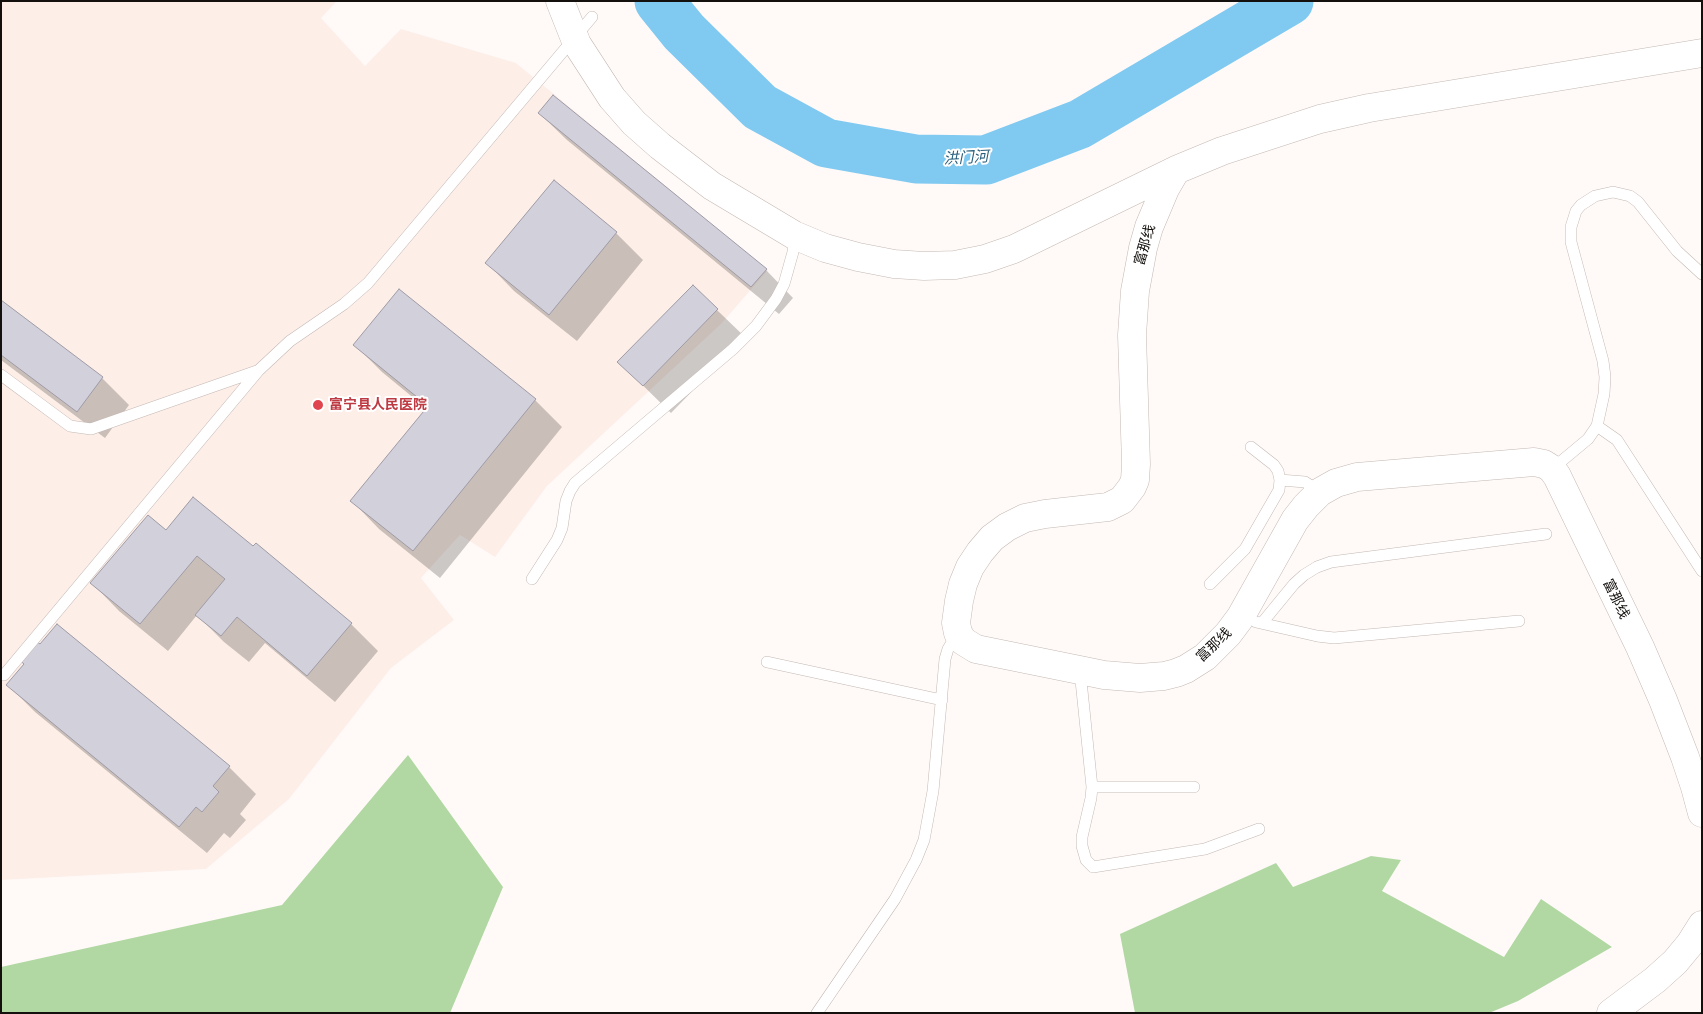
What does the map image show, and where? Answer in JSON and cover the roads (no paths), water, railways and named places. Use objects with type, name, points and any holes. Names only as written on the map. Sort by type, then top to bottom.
[{"type":"street","points":[[560,1],[577,44],[612,98],[634,123],[660,146],[712,186],[794,236],[858,258],[894,264],[924,266],[955,265],[1014,249],[1176,170],[1222,151],[1320,120],[1369,108],[1702,52]]},
{"type":"street","name":"富那线","points":[[1176,170],[1165,188],[1149,227],[1141,255],[1135,291],[1132,335],[1136,464],[1135,480],[1132,487],[1122,500],[1108,507],[1025,518],[1007,527],[992,538],[970,567],[963,584],[956,618],[958,633],[963,641],[976,649],[1080,671],[1140,678],[1176,673],[1205,657],[1228,634],[1251,621],[1295,520],[1320,492],[1336,483],[1358,477],[1524,461],[1544,464],[1552,469],[1557,476],[1663,700],[1695,787],[1702,813]]},
{"type":"street","points":[[1611,1013],[1655,980],[1675,962],[1690,944],[1702,925]]},
{"type":"lane","points":[[4,675],[259,370],[290,340],[344,304],[368,283],[592,16]]},
{"type":"lane","points":[[1552,469],[1588,439],[1597,426],[1602,410],[1605,377],[1571,242],[1571,226],[1576,211],[1581,205],[1595,196],[1613,192],[1630,196],[1638,202],[1677,251],[1702,274]]},
{"type":"lane","points":[[532,580],[557,540],[562,528],[566,501],[575,483],[732,349],[756,326],[776,299],[784,284],[793,252],[794,236]]},
{"type":"lane","points":[[1,374],[70,426],[91,429],[259,370]]},
{"type":"lane","points":[[1597,426],[1617,440],[1702,571]]},
{"type":"lane","points":[[1210,584],[1244,549],[1278,490],[1280,480],[1274,464],[1251,447]]},
{"type":"lane","points":[[1280,480],[1305,482],[1320,492]]},
{"type":"lane","points":[[1251,621],[1304,575],[1317,567],[1331,562],[1546,534]]},
{"type":"lane","points":[[1251,621],[1334,638],[1519,621]]},
{"type":"lane","points":[[817,1013],[895,899],[916,860],[928,818],[945,659],[952,641],[958,633]]},
{"type":"lane","points":[[767,662],[942,700]]},
{"type":"lane","points":[[1080,671],[1092,787],[1082,837],[1082,846],[1086,860],[1092,867],[1205,849],[1260,829]]},
{"type":"lane","points":[[1092,787],[1194,787]]},
{"type":"waterway","name":"洪门河","points":[[659,1],[684,32],[760,107],[826,143],[916,159],[986,160],[1080,124],[1289,1]]},
{"type":"place","name":"富宁县人民医院","points":[[318,405]]}]
